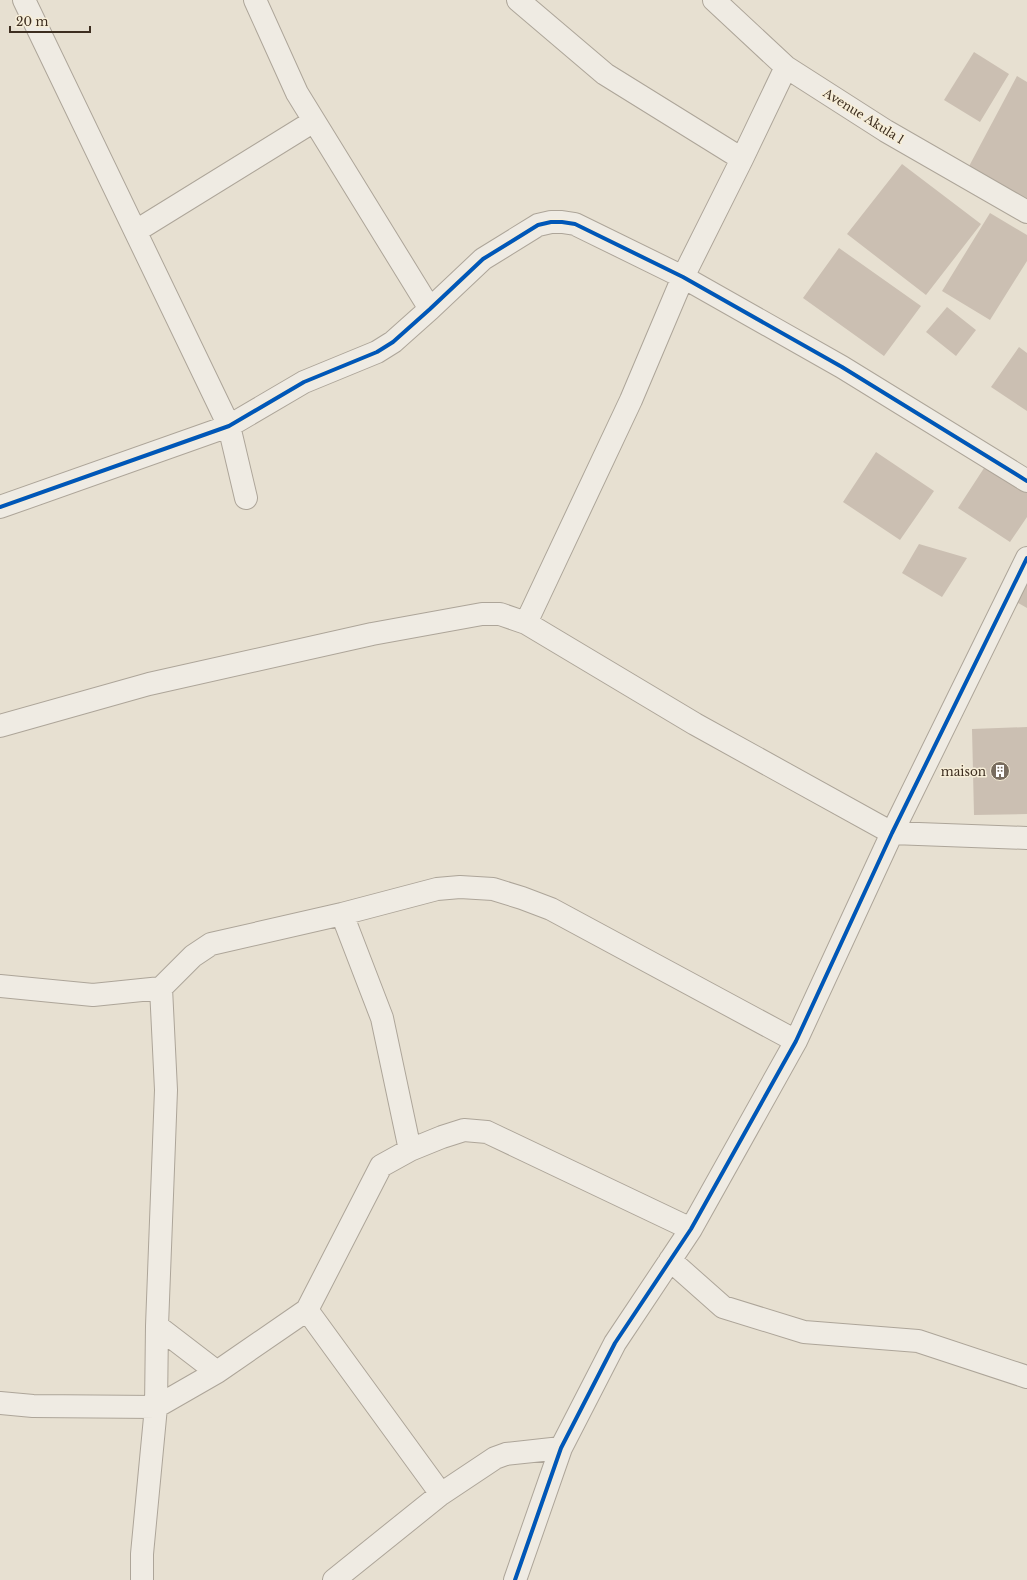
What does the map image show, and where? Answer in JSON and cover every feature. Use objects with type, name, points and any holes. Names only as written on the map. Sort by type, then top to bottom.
[{"type":"street","points":[[24,0],[230,426],[246,498]]},
{"type":"street","points":[[255,0],[297,94],[430,309]]},
{"type":"street","points":[[518,0],[605,74],[742,159]]},
{"type":"street","name":"Avenue Akula 1","points":[[714,0],[786,67],[886,130],[1027,212]]},
{"type":"street","points":[[526,623],[630,400],[683,277],[786,67]]},
{"type":"street","points":[[136,231],[314,121]]},
{"type":"street","points":[[0,507],[230,426],[304,382],[377,352],[393,342],[483,259],[538,225],[551,222],[575,224],[683,277],[842,367],[1027,480]]},
{"type":"street","points":[[515,1580],[561,1448],[615,1343],[691,1229],[796,1041],[892,833],[1027,558]]},
{"type":"street","points":[[0,726],[149,684],[372,634],[482,614],[500,614],[526,623],[695,724],[892,833],[1027,838]]},
{"type":"street","points":[[0,986],[93,995],[161,988],[193,956],[211,944],[342,914],[436,889],[460,887],[493,889],[552,909],[796,1041]]},
{"type":"street","points":[[342,914],[382,1018],[410,1150]]},
{"type":"street","points":[[142,1580],[142,1554],[156,1407],[157,1326],[166,1090],[161,988]]},
{"type":"street","points":[[0,1403],[33,1406],[156,1407],[217,1372],[307,1310],[381,1166],[410,1150],[464,1130],[487,1132],[691,1229]]},
{"type":"street","points":[[670,1260],[723,1307],[804,1332],[918,1341],[1027,1377]]},
{"type":"street","points":[[307,1310],[441,1494]]},
{"type":"street","points":[[157,1326],[217,1372]]},
{"type":"street","points":[[334,1580],[441,1494],[495,1458],[506,1454],[561,1448]]},
{"type":"building","points":[[974,52],[1009,74],[980,122],[944,100]]},
{"type":"building","points":[[1017,76],[1027,82],[1027,202],[967,170]]},
{"type":"building","points":[[902,164],[981,224],[926,295],[847,234]]},
{"type":"building","points":[[990,213],[1027,235],[1027,261],[990,320],[942,291]]},
{"type":"building","points":[[839,248],[921,306],[884,356],[803,298]]},
{"type":"building","points":[[947,307],[976,330],[956,356],[926,332]]},
{"type":"building","points":[[1019,347],[1027,353],[1027,411],[991,387]]},
{"type":"building","points":[[876,452],[934,491],[900,540],[843,502]]},
{"type":"building","points":[[986,465],[1027,492],[1027,517],[1010,542],[958,508]]},
{"type":"building","points":[[919,544],[967,558],[942,597],[902,573]]},
{"type":"building","points":[[1027,574],[1027,608],[1013,600]]},
{"type":"building","name":"maison","points":[[1027,727],[1027,814],[974,815],[972,729]]},
{"type":"cycle path","points":[[0,507],[229,426],[304,382],[377,352],[393,342],[483,259],[538,225],[551,222],[575,224],[683,277],[842,367],[1027,481]]},
{"type":"cycle path","points":[[515,1580],[561,1448],[615,1343],[691,1229],[796,1041],[892,833],[1027,558]]},
{"type":"place","name":"maison","points":[[1000,771]]}]
